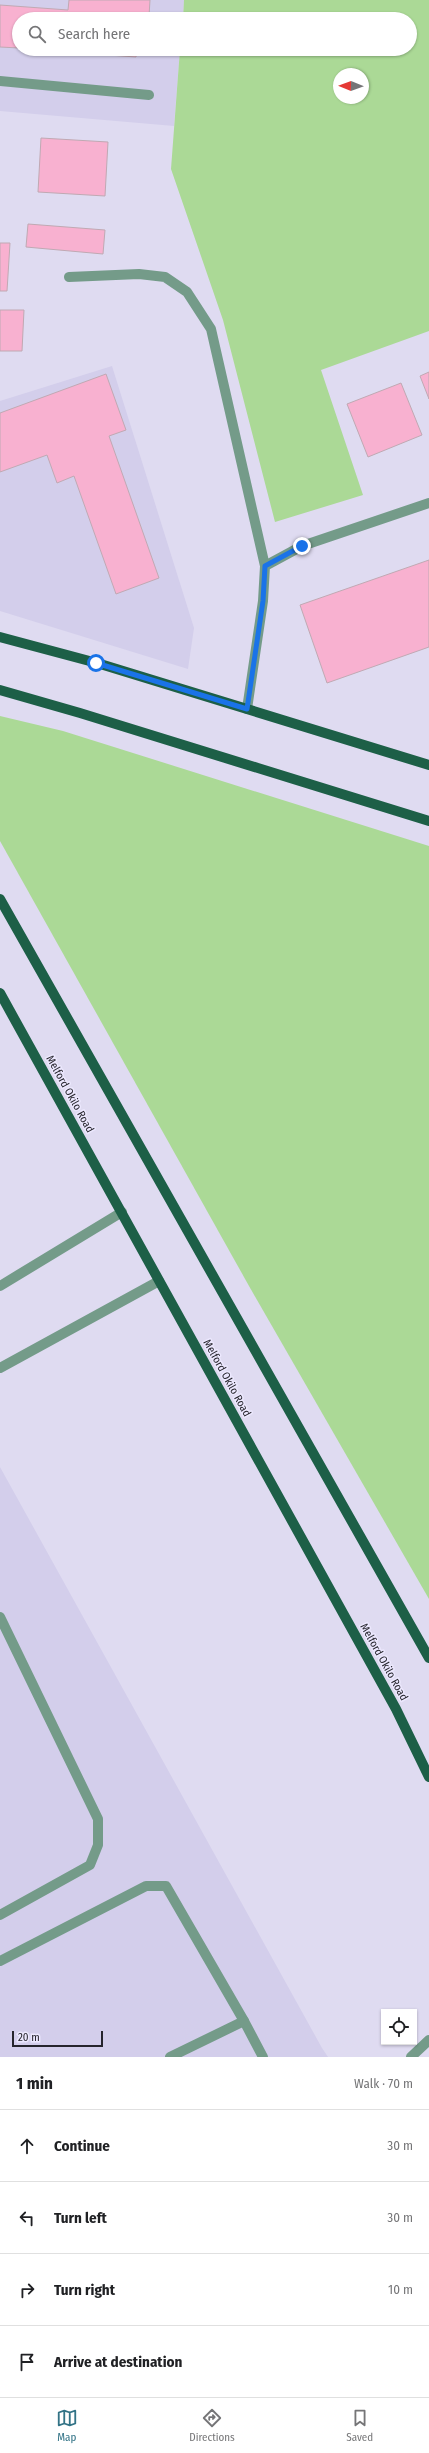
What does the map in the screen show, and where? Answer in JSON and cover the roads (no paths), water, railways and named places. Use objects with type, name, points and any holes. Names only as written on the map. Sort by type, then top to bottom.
[{"type":"main road","points":[[0,637],[96,663],[429,764]]},
{"type":"main road","points":[[0,690],[429,821]]},
{"type":"main road","points":[[0,899],[429,1658]]},
{"type":"main road","name":"Melford Okilo Road","points":[[0,993],[396,1709],[429,1777]]},
{"type":"street","points":[[0,82],[149,94]]},
{"type":"street","points":[[69,277],[138,274],[165,277],[187,292],[211,329],[265,566],[263,601],[247,709]]},
{"type":"street","points":[[265,566],[302,546],[429,503]]},
{"type":"street","points":[[0,1286],[122,1212]]},
{"type":"street","points":[[0,1368],[159,1281]]},
{"type":"street","points":[[0,1617],[98,1819],[98,1845],[90,1865],[0,1915]]},
{"type":"street","points":[[0,1961],[146,1886],[166,1886],[264,2057]]},
{"type":"street","points":[[170,2057],[244,2021]]},
{"type":"street","points":[[410,2057],[429,2040]]}]
